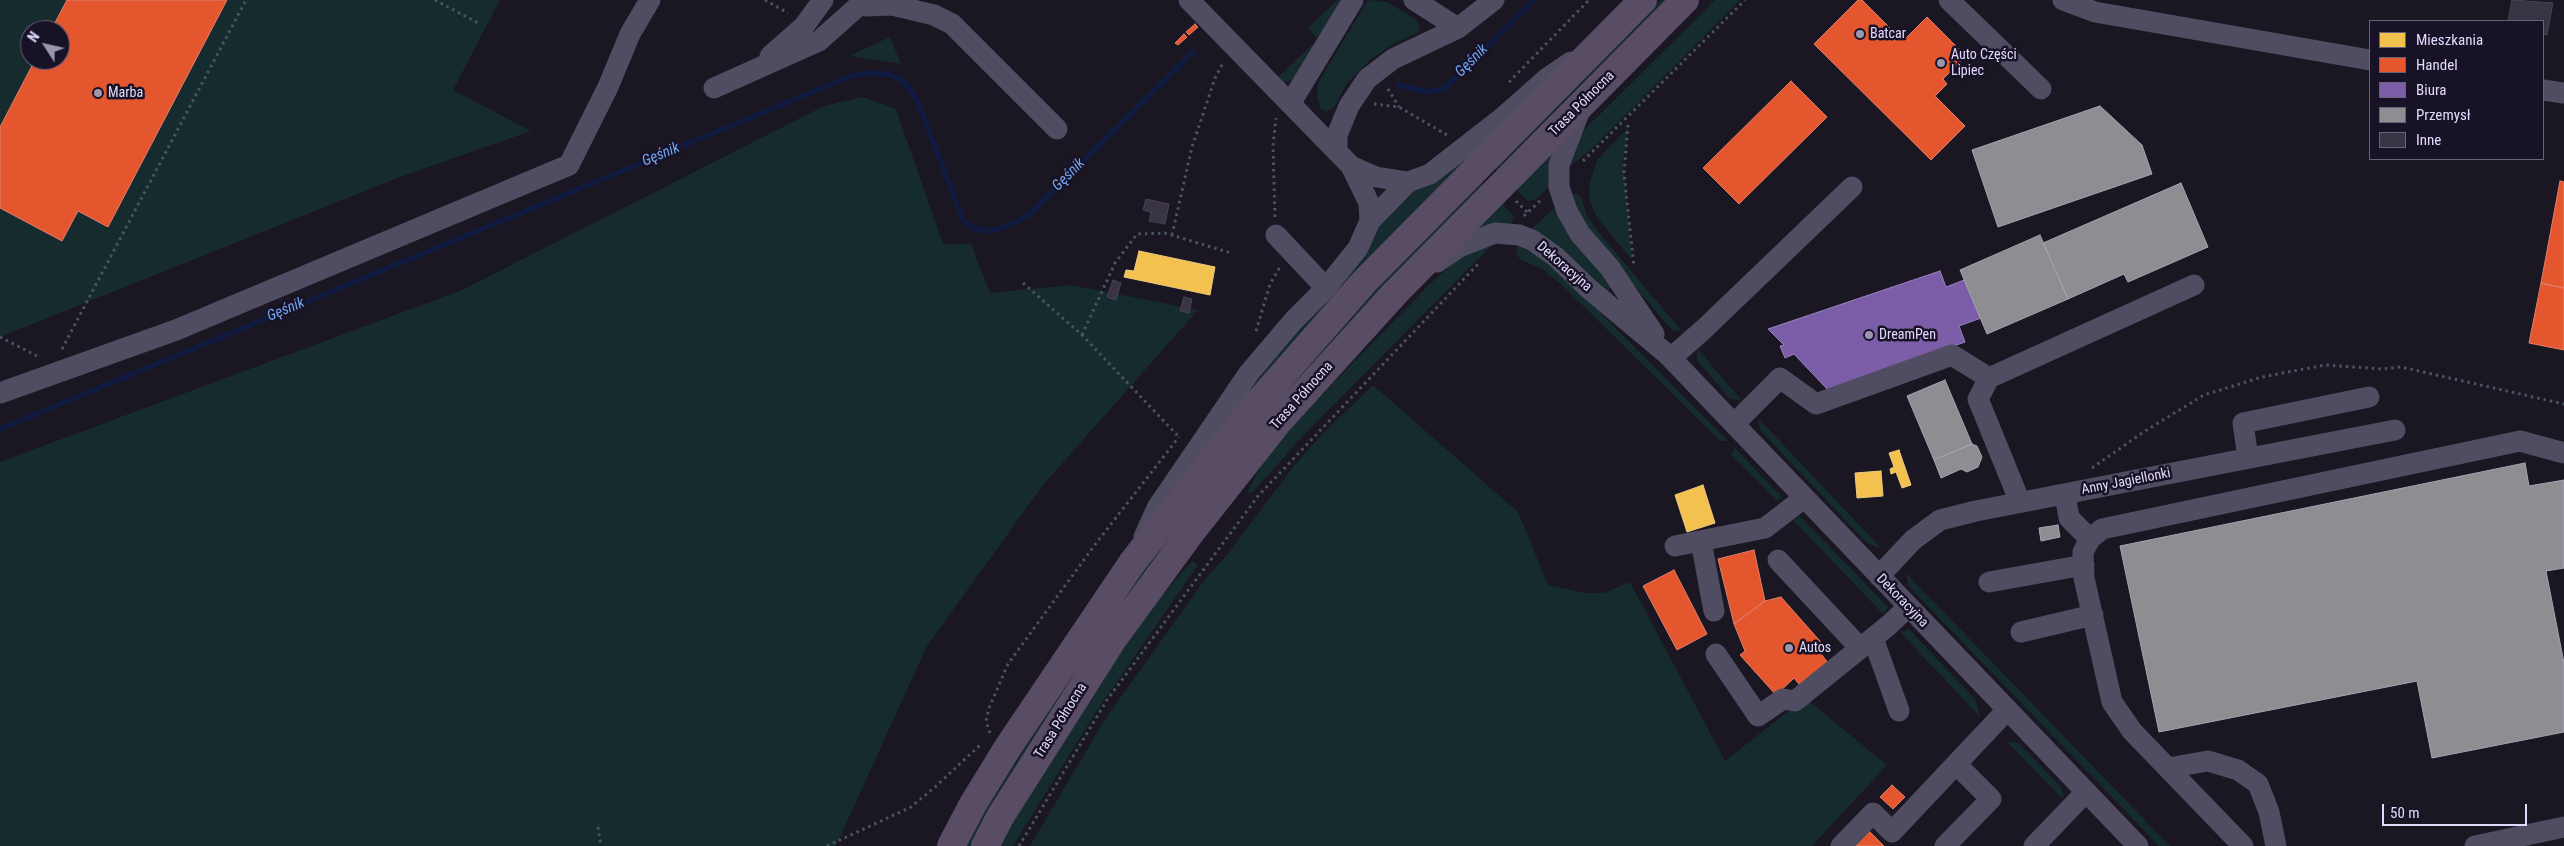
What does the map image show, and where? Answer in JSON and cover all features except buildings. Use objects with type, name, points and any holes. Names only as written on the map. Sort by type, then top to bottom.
[{"type":"main road","name":"Trasa Północna","points":[[951,846],[973,804],[999,742],[1132,563],[1256,405],[1364,282],[1644,0]]},
{"type":"main road","name":"Trasa Północna","points":[[985,846],[1000,817],[1114,639],[1192,531],[1278,422],[1396,292],[1685,0]]},
{"type":"street","points":[[0,393],[60,368],[176,330],[569,165],[608,87],[630,34],[650,0]]},
{"type":"street","points":[[751,73],[804,26],[823,0]]},
{"type":"street","points":[[833,0],[845,6],[892,5],[934,15]]},
{"type":"street","points":[[917,0],[934,15],[960,30],[1057,129]]},
{"type":"street","points":[[1284,98],[1353,0]]},
{"type":"street","points":[[1414,0],[1458,28]]},
{"type":"street","points":[[1948,0],[2041,89]]},
{"type":"street","points":[[2063,0],[2095,12],[2369,60]]},
{"type":"street","points":[[1189,1],[1344,159],[1376,177],[1408,182]]},
{"type":"street","points":[[1370,221],[1369,204],[1344,159],[1337,135],[1352,102],[1368,79],[1392,59],[1458,28],[1492,1]]},
{"type":"street","points":[[714,88],[819,41],[866,5]]},
{"type":"street","points":[[1132,563],[1157,508],[1212,424],[1249,373],[1294,320],[1326,288],[1358,248],[1370,221],[1408,182],[1430,174],[1453,158],[1546,79],[1602,41]]},
{"type":"street","points":[[2544,90],[2564,94]]},
{"type":"street","name":"Dekoracyjna","points":[[1582,104],[1559,165],[1559,187],[1567,211],[1580,234],[1610,268],[1670,356]]},
{"type":"street","points":[[1670,356],[1704,329],[1852,187]]},
{"type":"street","name":"Dekoracyjna","points":[[1396,292],[1459,247],[1495,233],[1518,235],[1532,240],[1556,258],[1588,288],[1670,356],[1878,576],[2138,846]]},
{"type":"street","points":[[1276,235],[1326,288]]},
{"type":"street","points":[[2020,502],[1978,399],[1990,378],[2194,285]]},
{"type":"street","points":[[1734,424],[1780,378],[1816,404],[1952,355],[1990,378]]},
{"type":"street","points":[[2248,458],[2243,423],[2370,397]]},
{"type":"street","name":"Anny Jagiellonki","points":[[1878,576],[1914,540],[1940,520],[2020,502],[2395,430]]},
{"type":"street","points":[[2243,846],[2132,731],[2112,702],[2084,565],[2084,552],[2090,539],[2102,529],[2520,441],[2564,453]]},
{"type":"street","points":[[2065,494],[2069,518],[2090,539]]},
{"type":"street","points":[[1675,546],[1765,528],[1804,498]]},
{"type":"street","points":[[1701,541],[1714,611]]},
{"type":"street","points":[[1778,560],[1866,643],[1899,711]]},
{"type":"street","points":[[1989,582],[2084,565]]},
{"type":"street","points":[[1716,654],[1758,716],[1783,699],[1795,701],[1908,607]]},
{"type":"street","points":[[2021,632],[2093,615]]},
{"type":"street","points":[[1841,846],[1873,813],[1892,832],[2007,710]]},
{"type":"street","points":[[2168,768],[2208,761],[2238,770],[2258,784],[2269,812],[2276,846]]},
{"type":"street","points":[[1945,846],[1991,799],[1956,764]]},
{"type":"street","points":[[2034,846],[2086,792]]},
{"type":"street","points":[[2474,846],[2564,827]]},
{"type":"path","points":[[0,337],[60,368],[246,0]]},
{"type":"path","points":[[435,0],[480,24]]},
{"type":"path","points":[[765,0],[785,11],[804,26]]},
{"type":"path","points":[[1506,85],[1548,45],[1565,24],[1589,0]]},
{"type":"path","points":[[1578,166],[1745,0]]},
{"type":"path","points":[[1172,235],[1192,147],[1215,78],[1232,45]]},
{"type":"path","points":[[1276,235],[1273,146],[1284,98]]},
{"type":"path","points":[[1352,102],[1399,107],[1451,138]]},
{"type":"path","points":[[1628,125],[1624,173],[1634,268]]},
{"type":"path","points":[[1521,220],[1546,194]]},
{"type":"path","points":[[1082,335],[1115,263],[1137,234],[1172,235],[1231,253]]},
{"type":"path","points":[[1019,846],[1106,700],[1258,496],[1481,261]]},
{"type":"path","points":[[1253,336],[1270,284],[1281,264]]},
{"type":"path","points":[[1023,284],[1082,335],[1179,437]]},
{"type":"path","points":[[827,846],[911,807],[999,742],[986,721],[988,708],[1008,664],[1097,542],[1185,429]]},
{"type":"path","points":[[598,827],[601,846]]},
{"type":"green space","points":[[0,0],[500,0],[453,90],[531,131],[400,177],[0,337]]},
{"type":"green space","points":[[1337,0],[1347,0],[1295,80],[1283,82],[1277,78],[1318,39],[1308,28]]},
{"type":"green space","points":[[1368,0],[1387,2],[1417,20],[1420,28],[1418,33],[1394,43],[1370,60],[1348,82],[1334,107],[1327,112],[1321,109],[1317,96],[1318,83]]},
{"type":"green space","points":[[1661,0],[1670,0],[1499,172],[1494,167]]},
{"type":"green space","points":[[1715,0],[1740,0],[1587,153],[1567,168],[1580,136],[1587,127]]},
{"type":"green space","points":[[890,37],[901,64],[849,56]]},
{"type":"green space","points":[[863,97],[896,109],[943,244],[971,244],[990,293],[1071,285],[1198,310],[1043,485],[927,646],[836,846],[0,846],[0,462],[462,290],[824,106]]},
{"type":"green space","points":[[1627,129],[1623,164],[1632,260],[1596,216],[1590,202],[1589,185],[1597,160]]},
{"type":"green space","points":[[1553,151],[1551,185],[1535,200],[1528,201],[1515,188]]},
{"type":"green space","points":[[1459,160],[1465,166],[1210,438],[1399,200]]},
{"type":"green space","points":[[1479,181],[1485,187],[1410,261],[972,846],[963,846],[994,793],[1085,650],[1200,490],[1335,332]]},
{"type":"green space","points":[[1571,194],[1578,194],[1581,197],[1587,216],[1595,228],[1681,330],[1673,331],[1604,251],[1576,213]]},
{"type":"green space","points":[[1501,202],[1514,217],[1510,226],[1479,228],[1477,224]]},
{"type":"green space","points":[[1556,207],[1611,288],[1608,291],[1606,292],[1529,231]]},
{"type":"green space","points":[[1495,242],[1301,438],[1253,492],[1247,493],[1267,454],[1299,418],[1429,285],[1463,254]]},
{"type":"green space","points":[[1517,244],[1544,256],[1728,441],[1720,441],[1562,285],[1541,268],[1521,260],[1517,255]]},
{"type":"green space","points":[[1697,348],[1742,401],[1729,398],[1697,360]]},
{"type":"green space","points":[[1373,385],[1518,512],[1548,585],[1584,593],[1604,593],[1630,582],[1725,761],[1805,698],[1887,765],[1812,846],[1030,846],[1106,718],[1206,578],[1227,555],[1294,466],[1323,433]]},
{"type":"green space","points":[[1758,418],[1881,548],[1867,543],[1760,430]]},
{"type":"green space","points":[[1735,448],[1782,497],[1777,501],[1731,455]]},
{"type":"green space","points":[[1800,516],[1888,607],[1883,614],[1793,520]]},
{"type":"green space","points":[[1192,561],[1198,565],[1096,712],[1013,846],[996,846],[1083,704],[1153,605]]},
{"type":"green space","points":[[1906,573],[2170,846],[2159,846],[1914,592],[1908,585]]},
{"type":"green space","points":[[1909,629],[1975,699],[1980,717],[1900,632]]},
{"type":"green space","points":[[2006,741],[2019,743],[2062,789],[2064,800]]},
{"type":"waterway","name":"Gęśnik","points":[[1398,85],[1428,92],[1444,89],[1534,0]]},
{"type":"waterway","name":"Gęśnik","points":[[0,429],[851,76],[867,73],[887,74],[900,79],[909,88],[917,100],[963,220],[974,228],[987,231],[999,229],[1026,217],[1193,52]]},
{"type":"place","name":"Batcar","points":[[1860,34]]},
{"type":"place","name":"Auto Części Lipiec","points":[[1941,63]]},
{"type":"place","name":"Marba","points":[[98,93]]},
{"type":"place","name":"DreamPen","points":[[1869,335]]},
{"type":"place","name":"Autos","points":[[1789,648]]}]
